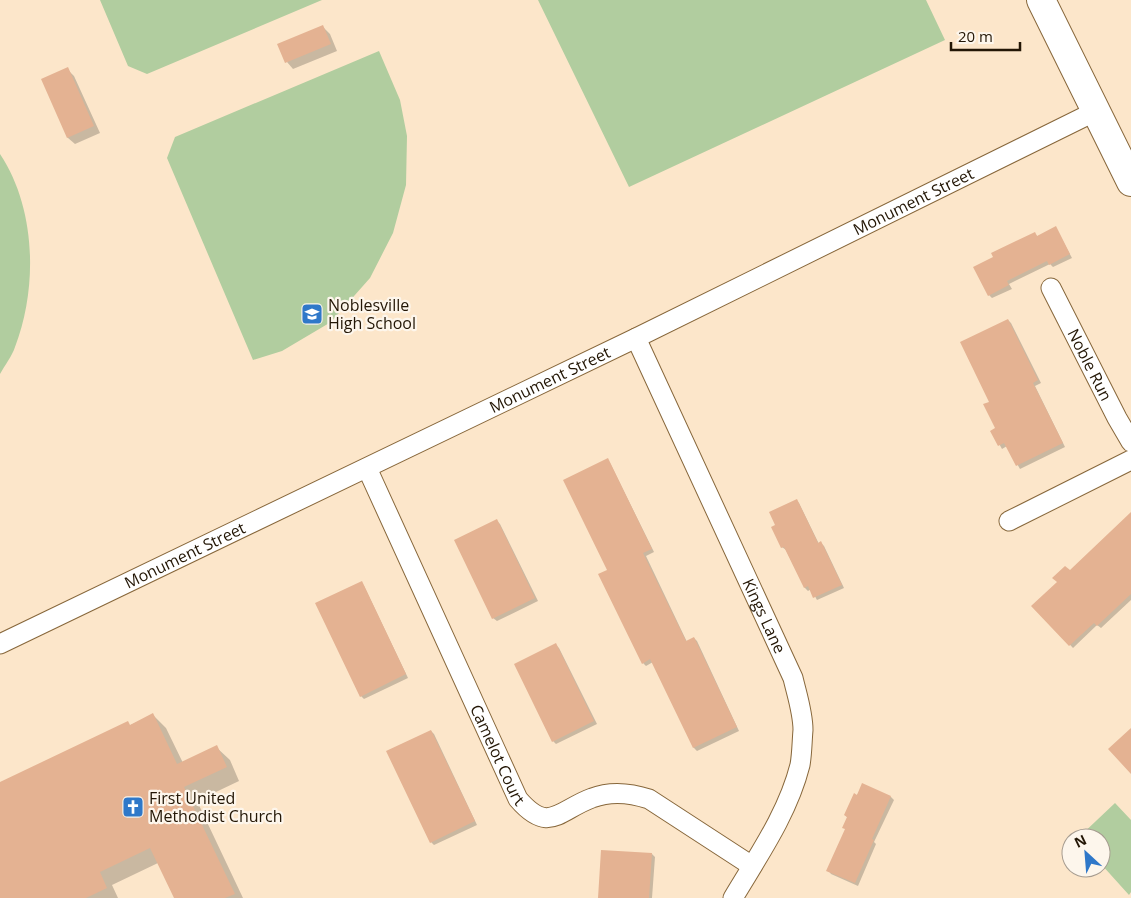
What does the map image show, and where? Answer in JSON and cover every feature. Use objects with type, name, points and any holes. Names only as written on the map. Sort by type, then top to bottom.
[{"type":"street","points":[[1042,0],[1131,182]]},
{"type":"street","name":"Monument Street","points":[[0,644],[636,338],[1096,110]]},
{"type":"street","name":"Noble Run","points":[[1051,288],[1131,442]]},
{"type":"street","name":"Kings Lane","points":[[636,338],[788,669],[799,703],[803,729],[800,763],[791,792],[733,898]]},
{"type":"street","points":[[1009,521],[1131,460]]},
{"type":"street","name":"Camelot Court","points":[[367,468],[518,799],[529,812],[539,817],[553,817],[592,798],[619,793],[636,795],[649,799],[752,866]]},
{"type":"green space","points":[[100,0],[322,0],[147,74],[128,66]]},
{"type":"green space","points":[[538,0],[926,0],[945,40],[629,187]]},
{"type":"green space","points":[[379,51],[400,100],[407,136],[406,185],[393,233],[370,278],[331,322],[282,351],[253,360],[167,158],[175,137]]},
{"type":"green space","points":[[0,154],[12,175],[21,198],[30,248],[30,274],[22,324],[14,350],[0,374]]},
{"type":"green space","points":[[1115,803],[1131,820],[1131,892],[1129,895],[1111,875],[1111,828],[1089,828]]},
{"type":"building","points":[[323,25],[331,44],[285,63],[277,44]]},
{"type":"building","points":[[68,67],[94,126],[67,138],[41,79]]},
{"type":"building","points":[[1056,226],[1070,254],[1049,265],[1047,261],[1007,281],[1009,285],[988,296],[973,267],[993,257],[991,253],[1035,232],[1037,236]]},
{"type":"building","points":[[1008,319],[1038,380],[1033,383],[1063,443],[1016,466],[1004,443],[998,446],[990,431],[995,428],[983,404],[989,402],[960,342]]},
{"type":"building","points":[[608,458],[652,549],[643,553],[686,641],[694,637],[737,727],[693,748],[650,659],[642,664],[598,574],[607,570],[563,480]]},
{"type":"building","points":[[797,499],[818,543],[821,541],[842,585],[813,598],[808,586],[804,588],[784,547],[781,548],[771,527],[775,525],[769,512]]},
{"type":"building","points":[[1131,512],[1131,594],[1097,626],[1094,623],[1069,646],[1031,606],[1057,582],[1052,578],[1065,566],[1070,570]]},
{"type":"building","points":[[497,519],[535,598],[492,619],[454,540]]},
{"type":"building","points":[[362,581],[406,674],[360,697],[315,603]]},
{"type":"building","points":[[556,643],[594,721],[552,742],[514,664]]},
{"type":"building","points":[[153,713],[177,764],[217,745],[227,767],[184,787],[235,894],[225,898],[174,898],[150,848],[100,872],[107,888],[86,898],[0,898],[0,782],[128,721],[130,725]]},
{"type":"building","points":[[1131,728],[1131,774],[1108,749]]},
{"type":"building","points":[[431,730],[475,821],[430,843],[386,751]]},
{"type":"building","points":[[862,783],[891,796],[855,883],[826,871],[845,829],[842,828],[847,817],[844,815],[854,793],[857,795]]},
{"type":"building","points":[[601,850],[652,853],[649,898],[598,898]]},
{"type":"place","name":"Noblesville High School","points":[[312,314]]},
{"type":"place","name":"First United Methodist Church","points":[[133,807]]}]
